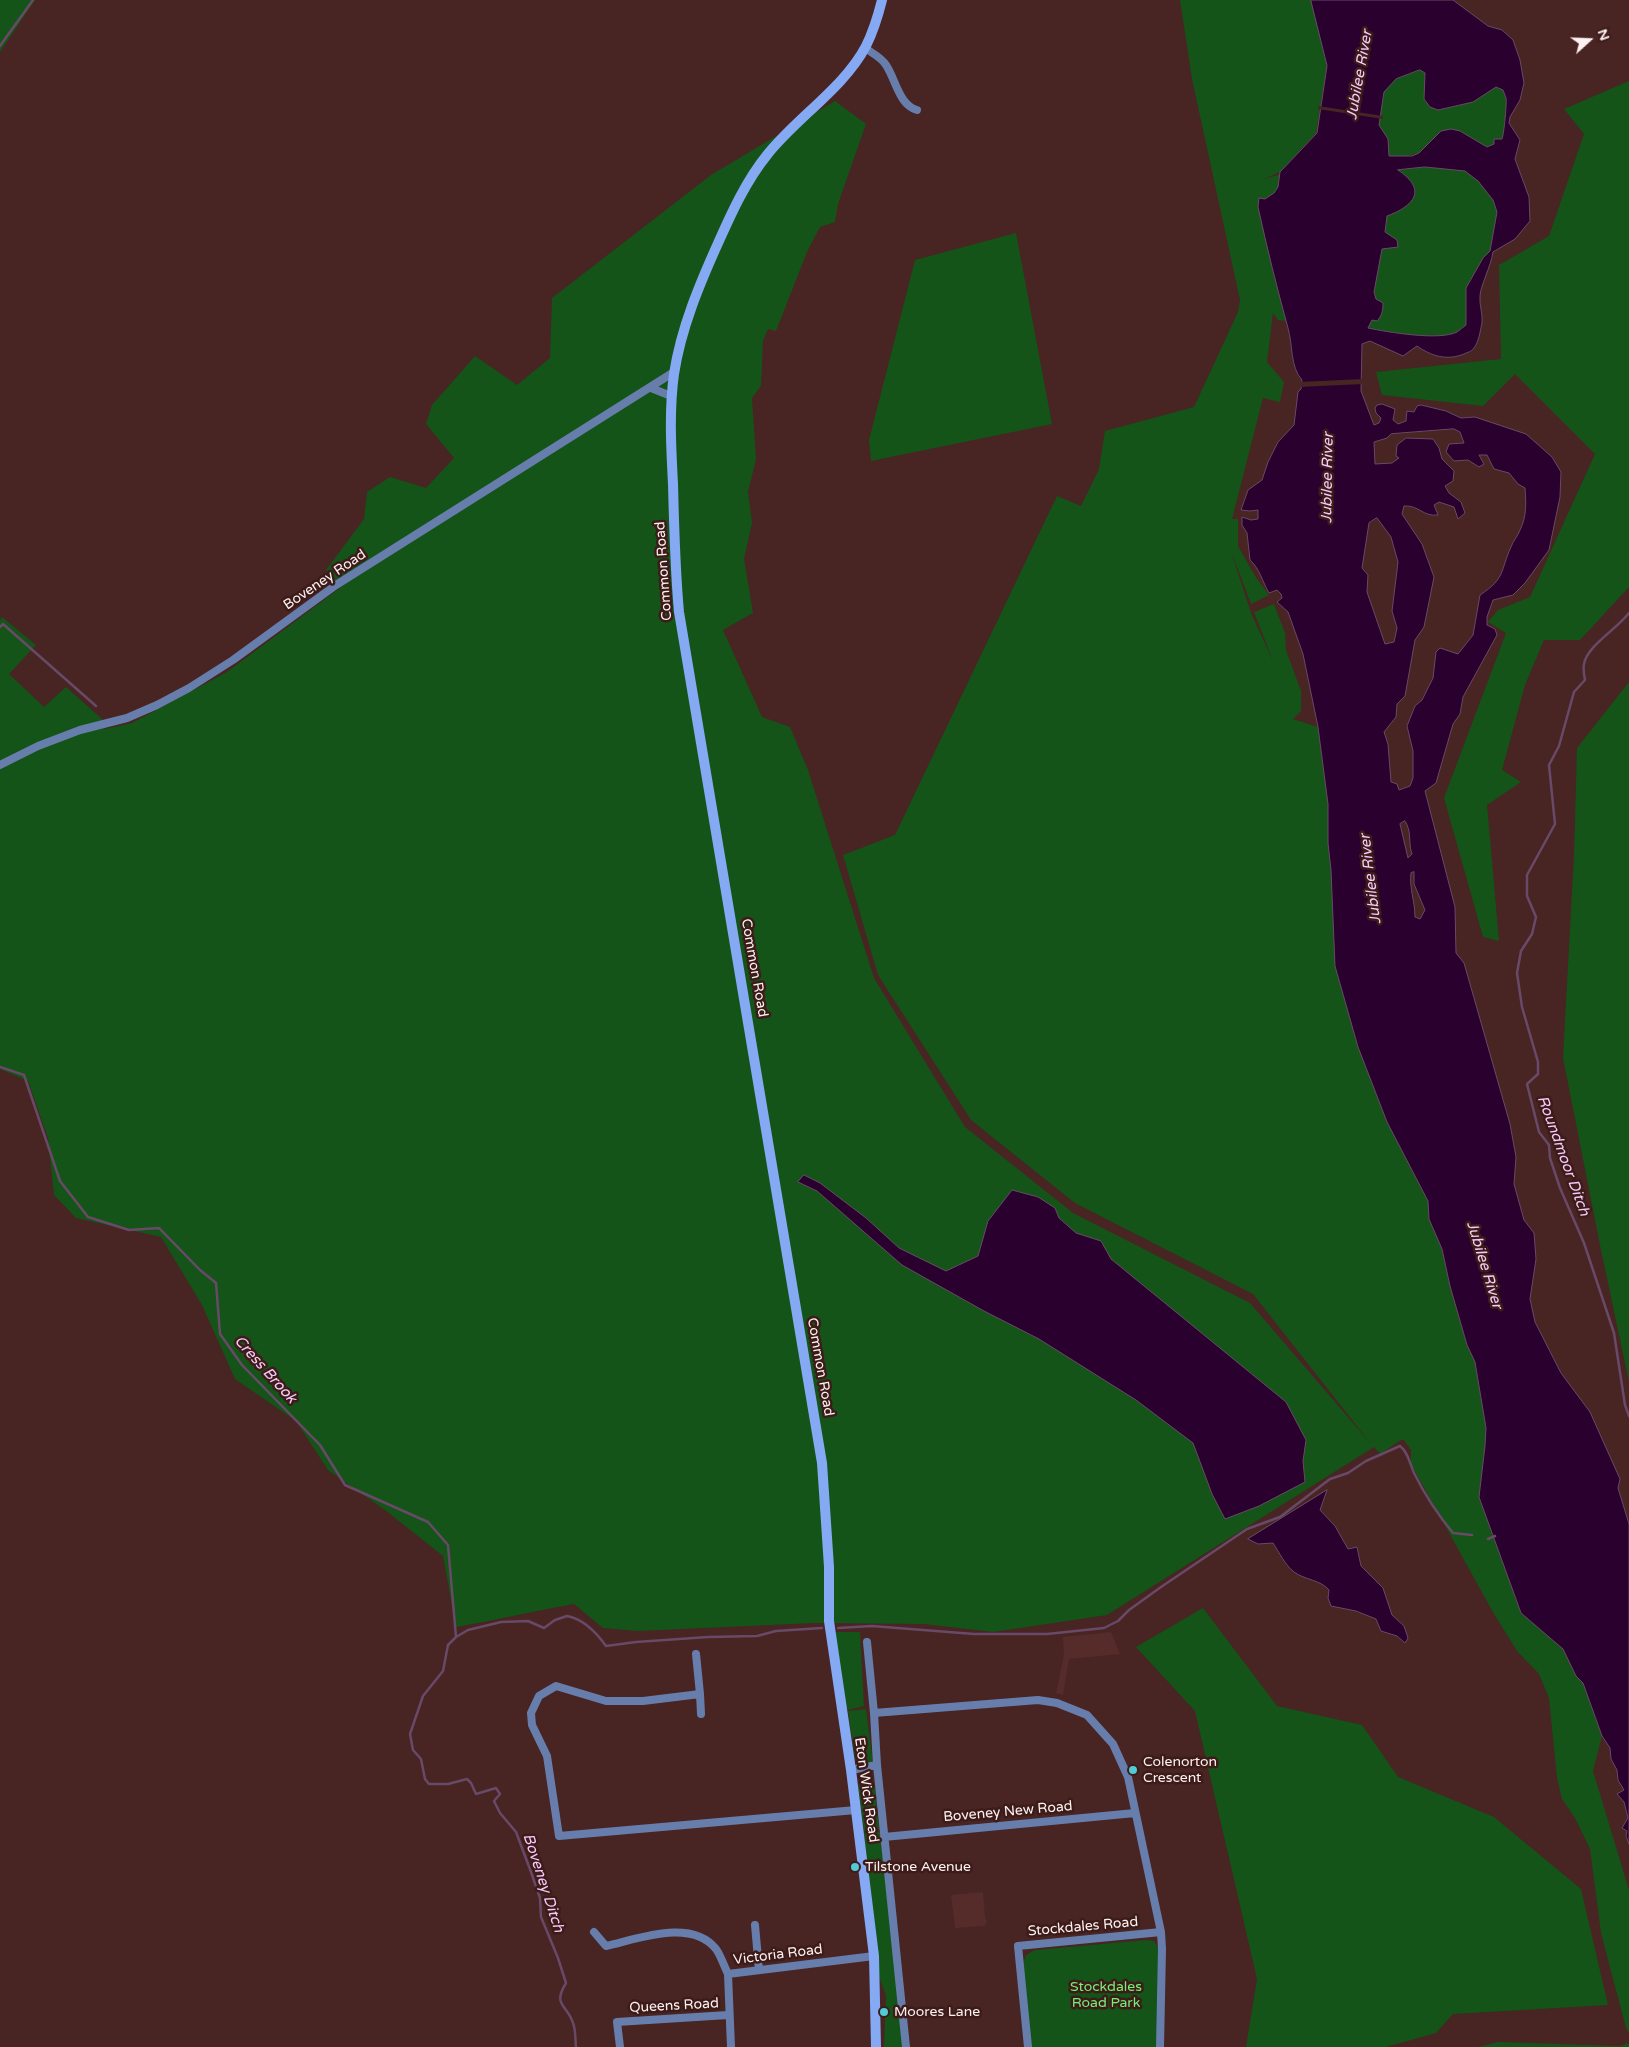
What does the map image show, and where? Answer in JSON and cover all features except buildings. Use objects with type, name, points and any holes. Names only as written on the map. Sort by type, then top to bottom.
[{"type":"main road","name":"Common Road","points":[[829,1567],[822,1463],[679,612],[675,556],[672,396],[674,372],[688,316],[704,273],[745,187],[766,156],[784,135],[845,76],[865,48],[876,23],[882,0]]},
{"type":"main road","name":"Eton Wick Road","points":[[829,1567],[829,1621],[856,1810],[874,1956],[876,2047]]},
{"type":"street","points":[[865,48],[885,64],[903,99],[910,108],[917,110]]},
{"type":"street","name":"Boveney Road","points":[[0,765],[38,746],[80,730],[127,718],[158,705],[189,688],[233,660],[336,585],[674,372]]},
{"type":"street","points":[[651,388],[672,396]]},
{"type":"street","points":[[867,1642],[878,1713],[877,1765],[906,2047]]},
{"type":"street","points":[[696,1654],[701,1714]]},
{"type":"street","points":[[700,1694],[643,1702],[606,1701],[556,1686],[540,1696],[530,1713],[532,1725],[547,1756],[559,1836],[856,1810]]},
{"type":"street","points":[[878,1713],[1038,1700],[1057,1703],[1087,1716],[1113,1744],[1128,1777],[1134,1813],[1161,1932],[1160,2047]]},
{"type":"street","points":[[850,1770],[877,1765]]},
{"type":"street","name":"Boveney New Road","points":[[884,1837],[1134,1813]]},
{"type":"street","points":[[755,1925],[759,1970]]},
{"type":"street","points":[[594,1932],[606,1946],[672,1932],[696,1935],[716,1949],[728,1974]]},
{"type":"street","name":"Stockdales Road","points":[[1028,2047],[1018,1946],[1161,1932]]},
{"type":"street","name":"Victoria Road","points":[[731,2047],[728,2015],[728,1974],[874,1956]]},
{"type":"street","name":"Queens Road","points":[[620,2047],[617,2022],[728,2015]]},
{"type":"shaded area","points":[[1111,1632],[1120,1654],[1069,1659],[1063,1695],[1056,1693],[1064,1655],[1063,1637]]},
{"type":"shaded area","points":[[983,1892],[987,1922],[984,1926],[955,1928],[951,1895]]},
{"type":"green space","points":[[0,0],[35,0],[0,52]]},
{"type":"green space","points":[[1180,0],[1326,0],[1327,66],[1316,133],[1280,172],[1264,179],[1282,174],[1298,322],[1278,320],[1273,313],[1267,362],[1284,382],[1280,402],[1263,398],[1232,519],[1238,519],[1238,546],[1255,576],[1269,595],[1251,604],[1231,551],[1251,613],[1273,661],[1254,612],[1274,604],[1285,633],[1286,650],[1301,691],[1301,711],[1293,719],[1318,727],[1328,804],[1328,843],[1331,870],[1387,1122],[1428,1201],[1429,1219],[1442,1249],[1450,1286],[1467,1345],[1475,1362],[1486,1428],[1479,1497],[1521,1613],[1563,1649],[1576,1676],[1583,1683],[1602,1736],[1593,1771],[1629,1890],[1629,2033],[1626,2028],[1601,1933],[1590,1849],[1575,1818],[1562,1799],[1557,1778],[1549,1698],[1539,1674],[1517,1651],[1494,1614],[1411,1464],[1411,1450],[1404,1440],[1401,1440],[1380,1454],[1374,1447],[1107,1615],[993,1632],[924,1624],[815,1623],[637,1631],[603,1628],[574,1604],[456,1627],[443,1556],[385,1510],[328,1470],[296,1421],[235,1379],[202,1305],[161,1237],[76,1218],[54,1195],[48,1138],[28,1081],[0,1069],[0,620],[2,617],[36,645],[9,674],[44,707],[66,687],[102,719],[105,729],[132,723],[227,672],[340,588],[326,570],[364,519],[367,492],[390,477],[426,488],[454,458],[426,424],[432,405],[475,356],[517,385],[550,358],[552,298],[711,175],[835,101],[866,124],[838,204],[835,222],[820,227],[807,252],[776,331],[768,329],[763,341],[761,386],[752,398],[756,459],[748,492],[752,523],[744,559],[753,613],[723,630],[762,717],[790,727],[808,770],[874,978],[965,1127],[1073,1213],[1250,1303],[1371,1444],[1253,1294],[1075,1203],[971,1120],[878,975],[843,855],[895,835],[1057,496],[1081,506],[1099,469],[1105,431],[1194,407],[1238,312],[1240,300],[1192,79]]},
{"type":"green space","points":[[1453,0],[1488,26],[1502,30],[1513,40],[1520,60],[1524,83],[1520,100],[1510,117],[1509,123],[1520,140],[1515,159],[1529,197],[1530,221],[1515,239],[1493,252],[1480,292],[1482,323],[1476,345],[1473,349],[1458,356],[1445,357],[1434,355],[1417,346],[1403,356],[1364,328],[1366,293],[1388,167],[1430,149],[1392,161],[1385,157],[1378,128],[1380,87]]},
{"type":"green space","points":[[1629,81],[1629,587],[1580,640],[1544,640],[1525,685],[1502,770],[1521,782],[1487,805],[1499,941],[1483,937],[1444,798],[1506,633],[1488,622],[1498,610],[1530,597],[1595,454],[1515,374],[1483,406],[1382,395],[1376,372],[1501,359],[1499,265],[1549,236],[1584,134],[1564,109]]},
{"type":"green space","points":[[1016,233],[1052,424],[871,461],[869,440],[915,260]]},
{"type":"green space","points":[[1629,682],[1629,1382],[1563,1058],[1574,855],[1577,748]]},
{"type":"green space","points":[[1203,1608],[1277,1706],[1362,1725],[1398,1777],[1494,1817],[1581,1889],[1608,2005],[1453,2014],[1436,2033],[1386,2047],[1246,2047],[1257,1979],[1195,1711],[1136,1647]]},
{"type":"green space","points":[[835,1632],[860,1632],[864,1706],[848,1710],[846,1707]]},
{"type":"green space","points":[[866,1709],[873,1764],[862,1766],[855,1759],[848,1711]]},
{"type":"green space","points":[[865,1779],[875,1788],[879,1829],[864,1831],[858,1787],[860,1782]]},
{"type":"green space","points":[[880,1832],[903,2047],[884,2047],[886,1995],[879,1977],[864,1833]]},
{"type":"green space","name":"Stockdales Road Park","points":[[1147,1940],[1154,1941],[1159,1949],[1158,2047],[1031,2047],[1023,1963],[1026,1955],[1035,1950]]},
{"type":"green space","points":[[1498,2042],[1620,2046],[1627,2043],[1629,2047],[1478,2047]]},
{"type":"water","name":"Jubilee River","points":[[1311,0],[1453,0],[1488,26],[1502,30],[1513,40],[1520,60],[1524,83],[1520,100],[1510,117],[1509,123],[1520,140],[1515,159],[1529,197],[1530,221],[1515,239],[1493,252],[1480,292],[1482,323],[1476,345],[1472,350],[1464,354],[1445,357],[1434,355],[1417,346],[1403,356],[1370,341],[1362,344],[1361,391],[1374,425],[1379,423],[1381,418],[1376,413],[1375,408],[1377,405],[1382,404],[1395,409],[1393,420],[1398,424],[1406,421],[1407,411],[1414,412],[1417,406],[1421,405],[1446,411],[1461,418],[1475,417],[1526,434],[1552,457],[1561,472],[1560,497],[1549,550],[1525,583],[1513,595],[1493,600],[1487,617],[1487,625],[1495,629],[1497,635],[1463,697],[1460,714],[1453,724],[1436,783],[1425,791],[1455,907],[1456,953],[1464,963],[1510,1124],[1516,1157],[1514,1184],[1524,1220],[1534,1233],[1536,1259],[1530,1299],[1535,1322],[1561,1373],[1590,1412],[1620,1479],[1618,1488],[1629,1524],[1629,1844],[1626,1836],[1627,1831],[1622,1828],[1628,1818],[1624,1802],[1617,1794],[1624,1790],[1618,1780],[1617,1770],[1611,1759],[1610,1748],[1602,1736],[1583,1683],[1576,1676],[1563,1649],[1521,1613],[1479,1497],[1486,1428],[1475,1362],[1467,1345],[1450,1286],[1442,1249],[1429,1219],[1428,1201],[1387,1122],[1358,1047],[1335,966],[1328,843],[1328,804],[1318,727],[1303,654],[1288,612],[1277,602],[1282,598],[1281,594],[1277,590],[1269,593],[1259,571],[1250,560],[1247,533],[1242,525],[1242,517],[1251,520],[1258,519],[1258,510],[1241,510],[1248,490],[1262,480],[1278,442],[1294,425],[1298,392],[1301,389],[1302,380],[1295,369],[1290,335],[1258,207],[1259,198],[1265,199],[1274,193],[1278,187],[1280,172],[1317,133],[1327,66]],"holes":[[[1420,70],[1425,73],[1424,99],[1430,107],[1438,110],[1473,102],[1496,87],[1503,90],[1506,101],[1502,139],[1494,139],[1494,144],[1487,147],[1460,131],[1451,129],[1441,131],[1419,153],[1412,156],[1389,156],[1388,139],[1379,125],[1384,92],[1396,79]],[[1425,167],[1465,171],[1478,181],[1493,200],[1497,212],[1490,251],[1483,258],[1466,288],[1466,325],[1449,335],[1413,335],[1368,328],[1372,320],[1377,321],[1379,319],[1382,310],[1383,303],[1376,299],[1374,292],[1382,249],[1398,247],[1397,240],[1385,232],[1387,216],[1404,207],[1414,197],[1413,184],[1398,170]],[[1454,429],[1460,432],[1464,443],[1449,444],[1446,452],[1454,461],[1468,460],[1479,467],[1484,464],[1479,455],[1487,455],[1494,469],[1509,473],[1518,484],[1525,488],[1526,499],[1522,525],[1501,574],[1494,584],[1480,595],[1473,635],[1458,654],[1440,648],[1436,652],[1433,678],[1422,700],[1415,706],[1407,726],[1413,751],[1413,778],[1410,786],[1399,790],[1397,784],[1391,782],[1388,744],[1384,732],[1396,717],[1397,704],[1405,696],[1415,640],[1424,627],[1434,577],[1422,544],[1402,514],[1404,506],[1409,506],[1428,514],[1438,515],[1434,505],[1439,502],[1454,507],[1458,519],[1465,513],[1461,502],[1449,493],[1445,486],[1453,481],[1454,471],[1442,459],[1439,448],[1433,439],[1406,438],[1397,445],[1396,456],[1399,458],[1392,463],[1375,464],[1374,442],[1387,438],[1391,434]],[[1377,518],[1391,537],[1398,562],[1392,611],[1397,628],[1394,642],[1385,644],[1367,592],[1368,575],[1362,568],[1369,523]],[[1405,821],[1412,854],[1408,858],[1400,824]],[[1414,872],[1414,884],[1425,910],[1420,919],[1415,917],[1411,873]]]},
{"type":"water","points":[[804,1175],[820,1183],[866,1218],[899,1248],[946,1271],[978,1256],[988,1221],[1012,1190],[1038,1197],[1055,1208],[1059,1218],[1076,1233],[1101,1241],[1111,1259],[1286,1402],[1306,1440],[1303,1461],[1305,1482],[1259,1506],[1225,1519],[1212,1494],[1193,1443],[1136,1400],[1039,1339],[984,1311],[902,1265],[817,1191],[798,1182]]},
{"type":"water","points":[[1327,1490],[1320,1510],[1335,1526],[1348,1549],[1357,1547],[1361,1566],[1383,1588],[1392,1615],[1404,1626],[1408,1638],[1405,1643],[1397,1636],[1381,1631],[1376,1619],[1356,1611],[1331,1606],[1328,1598],[1329,1590],[1322,1584],[1294,1572],[1273,1543],[1258,1544],[1248,1539]]},
{"type":"pier","points":[[1318,106],[1383,116],[1383,119],[1318,109]]},
{"type":"pier","points":[[1364,379],[1364,384],[1299,387],[1299,382]]},
{"type":"waterway","name":"Cress Brook","points":[[0,46],[33,0]]},
{"type":"waterway","name":"Roundmoor Ditch","points":[[1629,613],[1596,644],[1586,657],[1584,664],[1585,680],[1574,692],[1559,746],[1549,765],[1555,824],[1527,875],[1527,896],[1536,917],[1532,934],[1521,951],[1517,973],[1522,1007],[1538,1062],[1538,1074],[1527,1084],[1539,1132],[1549,1145],[1550,1158],[1560,1188],[1584,1243],[1614,1333],[1625,1405],[1629,1416]]},
{"type":"waterway","points":[[0,627],[3,624],[96,706]]},
{"type":"waterway","name":"Cress Brook","points":[[0,1067],[24,1075],[60,1181],[88,1217],[129,1230],[159,1228],[200,1270],[216,1283],[220,1334],[242,1365],[320,1445],[345,1485],[428,1522],[448,1545],[456,1637]]},
{"type":"waterway","points":[[838,1628],[872,1626],[974,1634],[1047,1634],[1104,1628],[1118,1621],[1129,1610],[1161,1587],[1247,1529],[1280,1517],[1330,1479],[1348,1473],[1366,1461],[1400,1446],[1407,1455],[1427,1497],[1453,1533],[1472,1535]]},
{"type":"waterway","points":[[1488,1539],[1495,1536]]},
{"type":"waterway","name":"Boveney Ditch","points":[[576,2047],[574,2026],[560,2001],[560,1996],[566,1983],[541,1917],[540,1898],[516,1832],[500,1813],[494,1801],[500,1794],[496,1788],[476,1794],[467,1779],[448,1784],[429,1784],[425,1779],[421,1759],[413,1750],[410,1734],[423,1696],[443,1671],[448,1645],[456,1637],[468,1630],[501,1622],[528,1621],[544,1628],[555,1620],[567,1616],[579,1620],[589,1627],[606,1646],[708,1637],[757,1636],[776,1631],[822,1628]]},
{"type":"place","name":"Colenorton Crescent","points":[[1133,1770]]},
{"type":"place","name":"Tilstone Avenue","points":[[855,1867]]},
{"type":"place","name":"Moores Lane","points":[[884,2012]]}]
